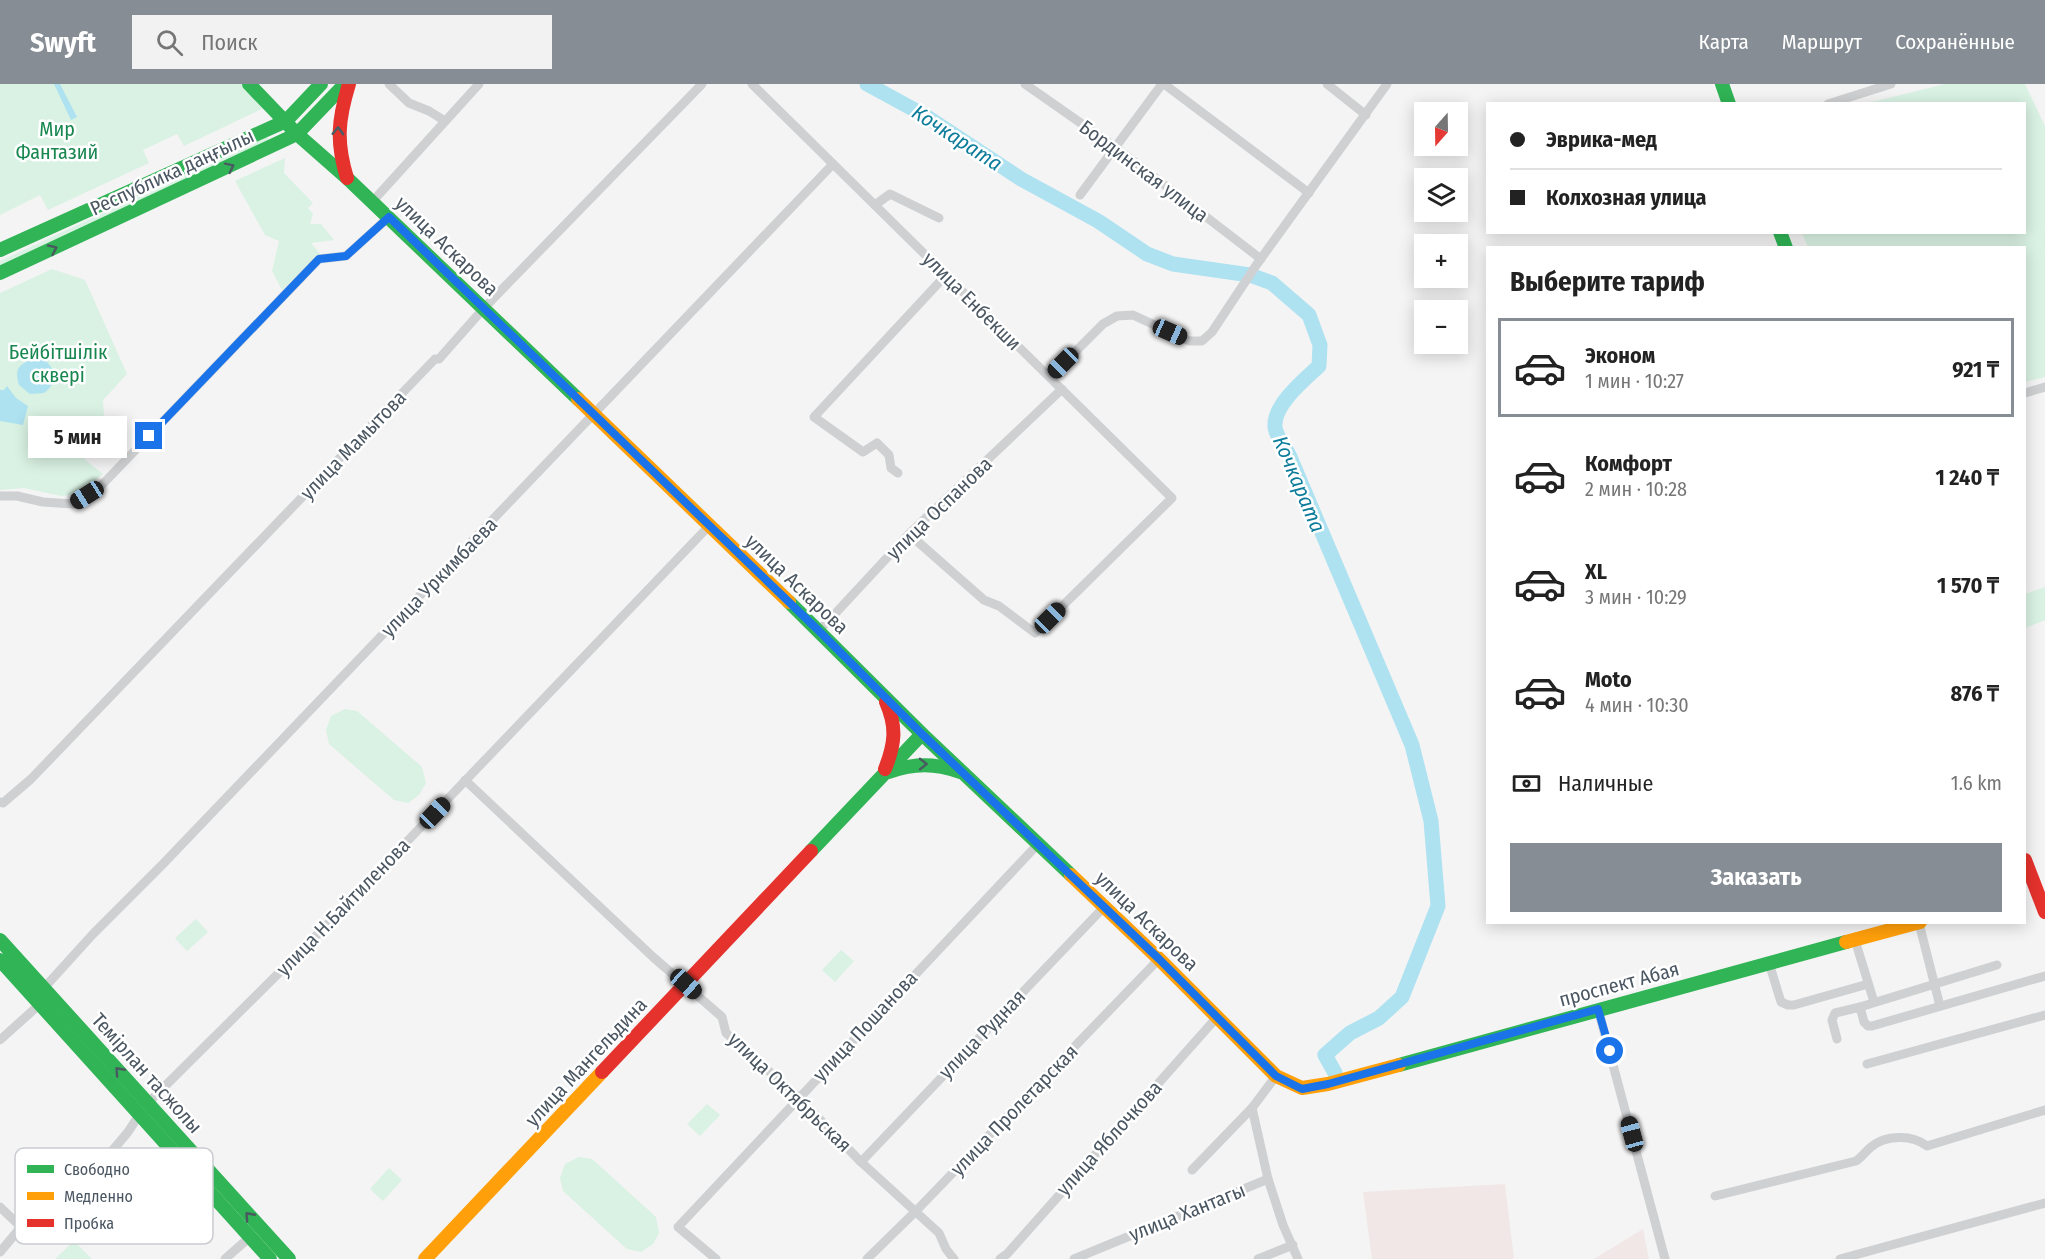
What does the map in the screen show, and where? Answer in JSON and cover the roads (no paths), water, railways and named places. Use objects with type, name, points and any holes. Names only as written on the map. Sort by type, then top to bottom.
[{"type":"main road","name":"улица Аскарова","points":[[249,84],[297,134],[389,217],[819,631],[922,734],[1039,843],[1218,1016],[1276,1076],[1302,1089],[1328,1084]]},
{"type":"main road","name":"Республика даңғылы","points":[[0,250],[286,122],[321,84]]},
{"type":"main road","name":"Республика даңғылы","points":[[0,273],[297,134],[347,84]]},
{"type":"main road","points":[[347,84],[338,121],[337,139],[347,178]]},
{"type":"main road","points":[[1722,84],[1728,102]]},
{"type":"main road","points":[[882,776],[896,738],[895,724],[883,694]]},
{"type":"main road","name":"улица Мангельдина","points":[[425,1259],[922,734]]},
{"type":"main road","points":[[882,776],[904,766],[918,763],[944,766],[965,774]]},
{"type":"main road","points":[[2026,863],[2045,912]]},
{"type":"main road","name":"проспект Абая","points":[[1328,1084],[1915,924]]},
{"type":"main road","name":"Темірлан тасжолы","points":[[0,940],[44,988],[176,1148]]},
{"type":"main road","name":"Темірлан тасжолы","points":[[0,960],[181,1148]]},
{"type":"main road","name":"Темірлан тасжолы","points":[[213,1181],[289,1259]]},
{"type":"main road","name":"Темірлан тасжолы","points":[[213,1193],[270,1259]]},
{"type":"street","points":[[389,84],[409,103],[445,121]]},
{"type":"street","points":[[372,202],[479,84]]},
{"type":"street","name":"улица Мамытова","points":[[0,802],[3,803],[31,779],[435,359],[439,359],[484,308],[702,84]]},
{"type":"street","name":"улица Енбекши","points":[[752,84],[1172,498],[1035,633],[999,606],[984,600],[909,534]]},
{"type":"street","name":"Бординская улица","points":[[1025,84],[1115,147],[1261,259]]},
{"type":"street","points":[[1080,195],[1163,84],[1309,193]]},
{"type":"street","points":[[1327,84],[1366,115]]},
{"type":"street","points":[[1050,377],[1103,324],[1117,316],[1133,315],[1189,341],[1202,341],[1212,332],[1261,259],[1387,84]]},
{"type":"street","points":[[1834,102],[1891,84]]},
{"type":"street","name":"улица Уркимбаева","points":[[44,988],[93,934],[162,865],[833,164]]},
{"type":"street","name":"улица Енбекши","points":[[875,205],[890,194],[939,218]]},
{"type":"street","points":[[0,496],[73,504],[99,488],[319,259],[346,256],[389,217]]},
{"type":"street","points":[[898,473],[891,468],[889,455],[877,443],[863,452],[814,417],[946,275]]},
{"type":"street","points":[[2026,393],[2045,387]]},
{"type":"street","name":"улица Оспанова","points":[[819,631],[909,534],[1062,389]]},
{"type":"street","name":"улица Н.Байтиленова","points":[[113,1148],[143,1109],[328,924],[709,526]]},
{"type":"street","name":"улица Октябрьская","points":[[465,780],[653,957],[722,1017],[726,1033],[798,1097],[861,1162],[939,1233],[946,1250],[954,1259]]},
{"type":"street","name":"улица Пошанова","points":[[716,1259],[678,1227],[1039,843]]},
{"type":"street","name":"улица Рудная","points":[[861,1162],[1104,907]]},
{"type":"street","points":[[1919,924],[1940,1006]]},
{"type":"street","points":[[1855,940],[1874,1002]]},
{"type":"street","name":"улица Пролетарская","points":[[867,1259],[1159,959]]},
{"type":"street","points":[[1769,963],[1781,1002],[1788,1005],[1868,984]]},
{"type":"street","points":[[1837,1039],[1832,1016],[1835,1013],[1997,965]]},
{"type":"street","points":[[1860,1007],[1864,1022],[1872,1026],[2045,976]]},
{"type":"street","points":[[0,1040],[40,1004]]},
{"type":"street","points":[[1598,1009],[1665,1259]]},
{"type":"street","points":[[1867,1064],[2045,1015]]},
{"type":"street","name":"улица Яблочкова","points":[[1000,1259],[1007,1254],[1218,1016]]},
{"type":"street","points":[[1192,1170],[1252,1108],[1276,1076]]},
{"type":"street","points":[[1252,1108],[1268,1179],[1283,1225],[1298,1259]]},
{"type":"street","points":[[1715,1196],[1856,1161],[1881,1141],[1896,1137],[1913,1138],[1927,1146],[2045,1110]]},
{"type":"street","name":"улица Хантагы","points":[[1074,1259],[1268,1179]]},
{"type":"street","points":[[1840,1259],[2045,1203]]},
{"type":"street","points":[[0,1207],[15,1221]]},
{"type":"street","name":"улица Н.Байтиленова","points":[[0,1252],[15,1234]]},
{"type":"street","points":[[225,1259],[250,1237]]},
{"type":"street","points":[[1258,1259],[1293,1245]]},
{"type":"water","points":[[54,84],[60,84],[77,117],[71,120]]},
{"type":"water","points":[[47,344],[53,344],[57,349],[55,358],[46,361],[54,373],[53,382],[44,393],[30,394],[19,385],[17,372],[21,365],[37,355]]},
{"type":"water","points":[[7,386],[16,398],[28,406],[23,425],[0,421],[0,390],[4,390]]},
{"type":"waterway","name":"Кочкарата","points":[[867,84],[924,115],[1021,179],[1098,221],[1147,254],[1173,264],[1250,275],[1272,283],[1309,315],[1320,345],[1319,366],[1284,402],[1279,410],[1275,427],[1290,457],[1412,745],[1431,821],[1438,906],[1402,997],[1379,1018],[1350,1033],[1325,1055],[1335,1073]]},
{"type":"park label","name":"Мир Фантазий","points":[[57,140]]},
{"type":"park label","name":"Бейбітшілік сквері","points":[[58,364]]}]
